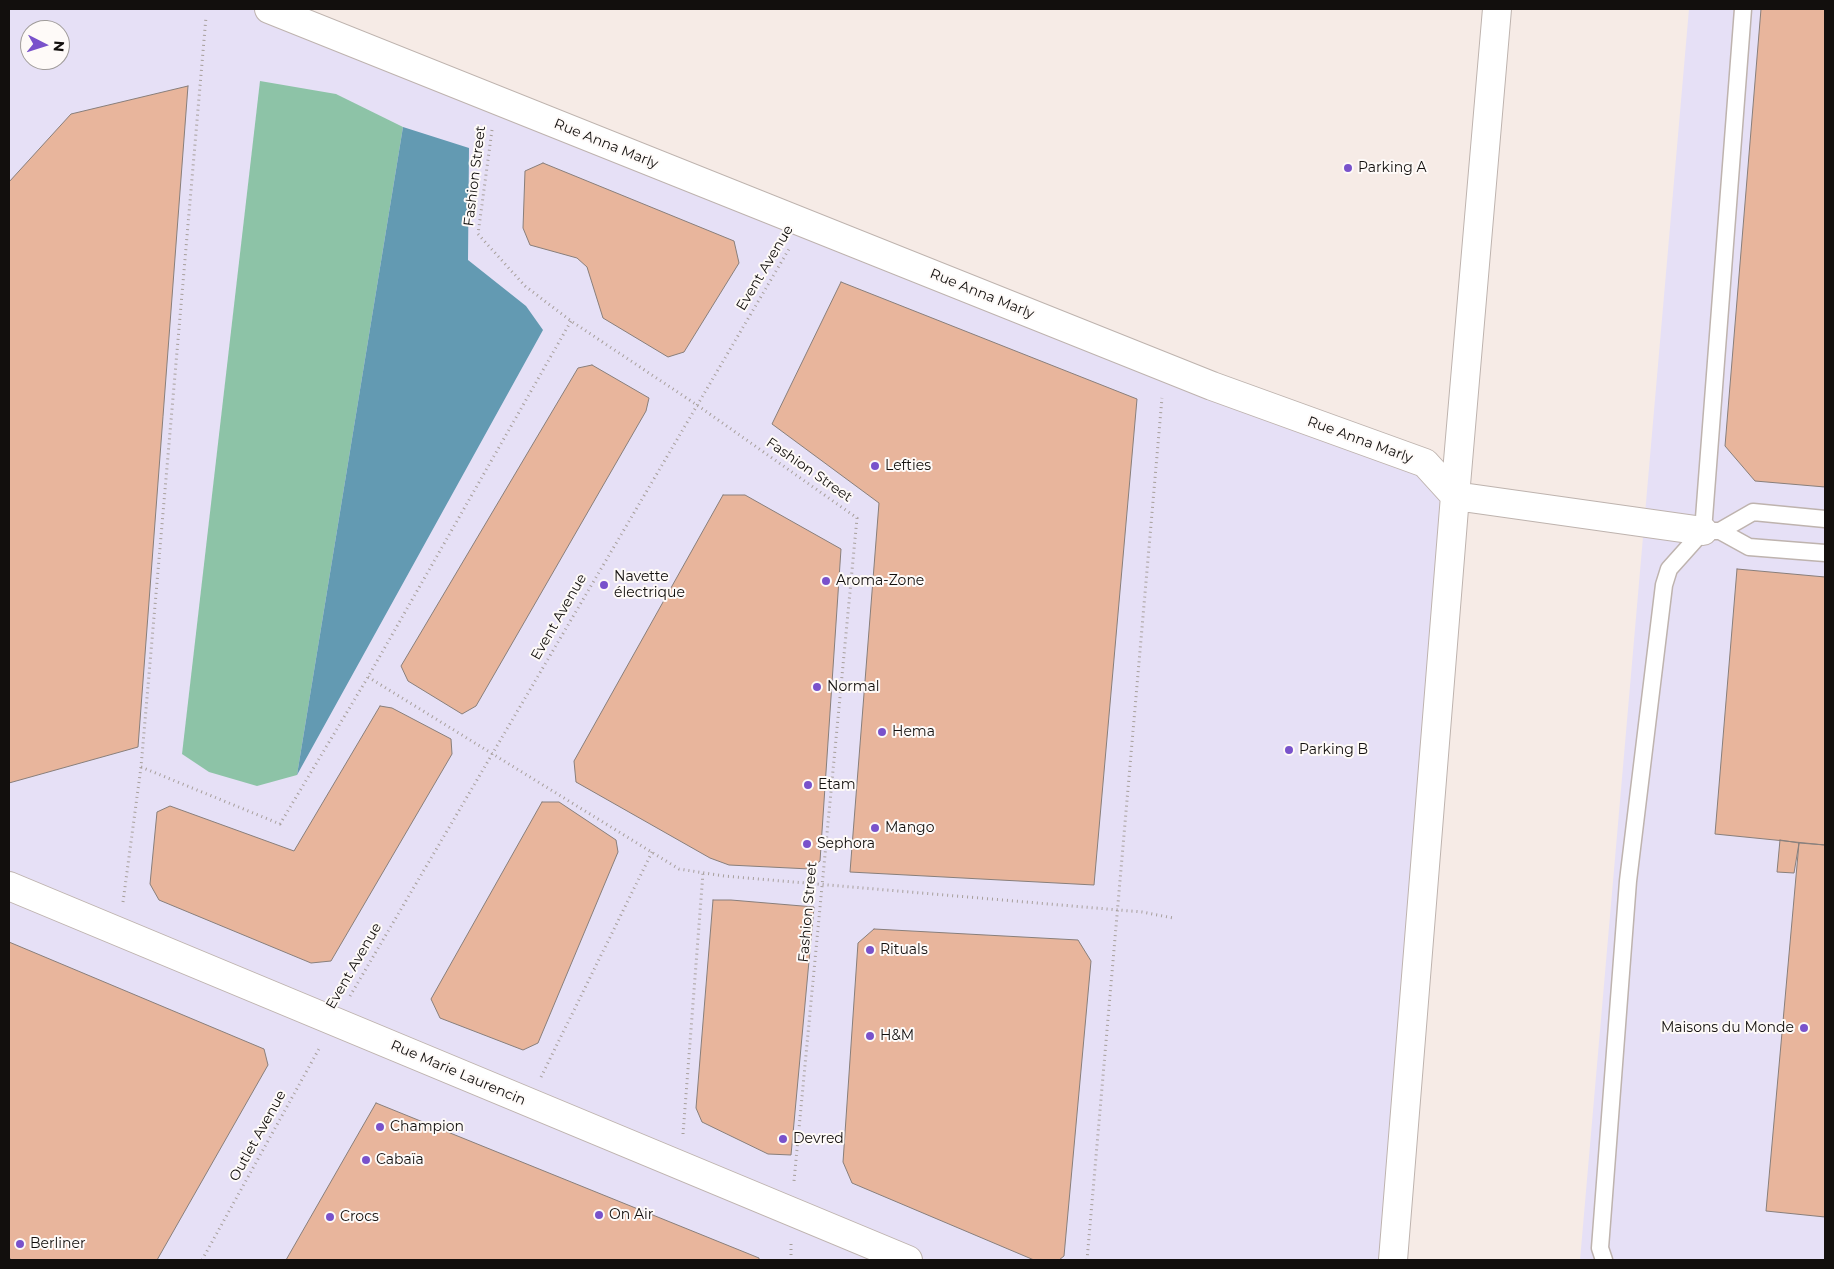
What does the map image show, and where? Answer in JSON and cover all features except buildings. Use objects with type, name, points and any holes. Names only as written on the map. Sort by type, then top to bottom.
[{"type":"street","name":"Rue Anna Marly","points":[[269,9],[1165,368],[1425,463],[1455,496]]},
{"type":"street","points":[[1393,1260],[1455,496],[1497,9]]},
{"type":"street","points":[[1455,496],[1711,531]]},
{"type":"street","name":"Rue Marie Laurencin","points":[[9,886],[908,1260]]},
{"type":"lane","points":[[1711,531],[1743,9]]},
{"type":"lane","points":[[1604,1260],[1600,1248],[1628,881],[1664,585],[1669,569],[1711,531],[1753,512],[1825,519]]},
{"type":"lane","points":[[1711,531],[1749,547],[1825,554]]},
{"type":"path","points":[[119,932],[141,767],[206,17]]},
{"type":"path","name":"Fashion Street","points":[[496,100],[478,234],[525,286],[571,321],[697,405],[857,518],[792,1212],[791,1260]]},
{"type":"path","name":"Event Avenue","points":[[334,1022],[804,223]]},
{"type":"path","points":[[141,767],[280,824],[368,676],[571,321]]},
{"type":"path","points":[[1087,1260],[1165,368]]},
{"type":"path","points":[[368,676],[679,869],[724,876],[1142,912],[1173,918]]},
{"type":"path","points":[[529,1102],[652,852]]},
{"type":"path","points":[[681,1166],[703,873]]},
{"type":"path","name":"Outlet Avenue","points":[[202,1260],[334,1022]]},
{"type":"shaded area","points":[[9,9],[269,9],[1425,463],[1455,496],[1392,1260],[9,1260]]},
{"type":"shaded area","points":[[1689,9],[1825,9],[1825,1260],[1580,1260]]},
{"type":"green space","points":[[260,81],[336,94],[403,127],[297,775],[257,786],[209,772],[182,754]]},
{"type":"water","points":[[403,127],[469,148],[468,260],[526,306],[543,330],[297,775]]},
{"type":"place","name":"Parking A","points":[[1348,168]]},
{"type":"place","name":"Lefties","points":[[875,466]]},
{"type":"place","name":"Aroma-Zone","points":[[826,581]]},
{"type":"place","name":"Navette électrique","points":[[604,585]]},
{"type":"place","name":"Normal","points":[[817,687]]},
{"type":"place","name":"Hema","points":[[882,732]]},
{"type":"place","name":"Parking B","points":[[1289,750]]},
{"type":"place","name":"Etam","points":[[808,785]]},
{"type":"place","name":"Mango","points":[[875,828]]},
{"type":"place","name":"Sephora","points":[[807,844]]},
{"type":"place","name":"Rituals","points":[[870,950]]},
{"type":"place","name":"Maisons du Monde","points":[[1804,1028]]},
{"type":"place","name":"H&M","points":[[870,1036]]},
{"type":"place","name":"Champion","points":[[380,1127]]},
{"type":"place","name":"Devred","points":[[783,1139]]},
{"type":"place","name":"Cabaïa","points":[[366,1160]]},
{"type":"place","name":"On Air","points":[[599,1215]]},
{"type":"place","name":"Crocs","points":[[330,1217]]},
{"type":"place","name":"Berliner","points":[[20,1244]]}]
